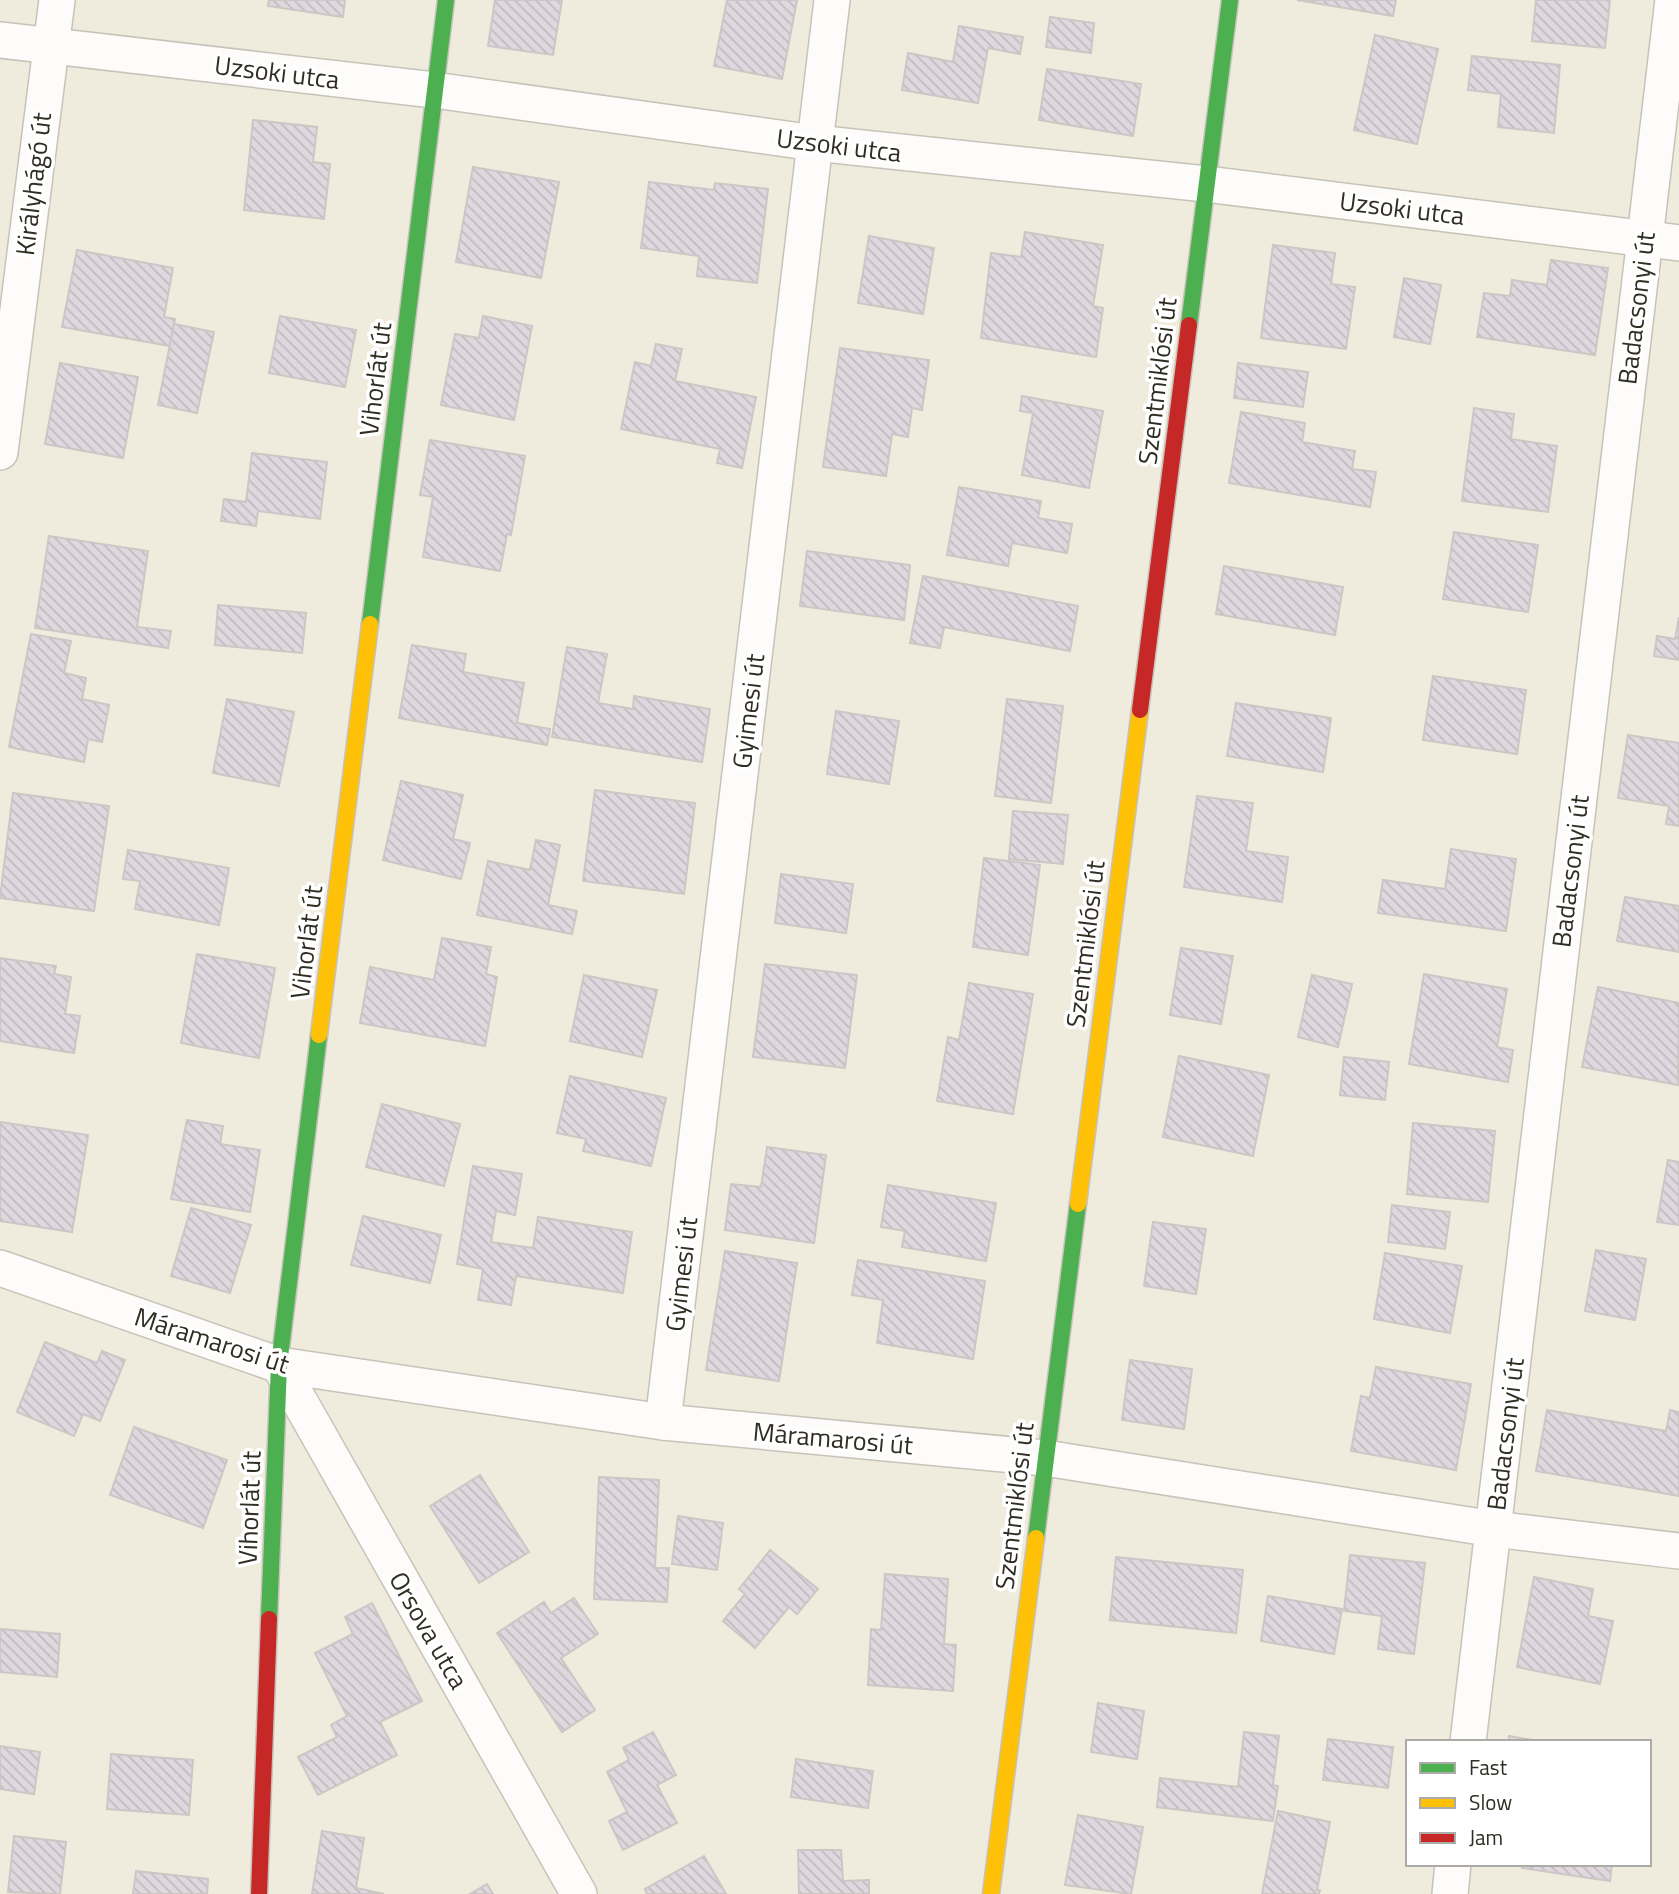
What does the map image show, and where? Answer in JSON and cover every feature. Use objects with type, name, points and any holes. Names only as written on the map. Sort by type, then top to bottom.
[{"type":"street","name":"Királyhágó út","points":[[0,452],[57,0]]},
{"type":"street","name":"Vihorlát út","points":[[259,1894],[279,1365],[446,0]]},
{"type":"street","name":"Gyimesi út","points":[[663,1422],[832,0]]},
{"type":"street","name":"Szentmiklósi út","points":[[990,1894],[1230,0]]},
{"type":"street","name":"Badacsonyi út","points":[[1468,1740],[1673,0]]},
{"type":"street","name":"Uzsoki utca","points":[[0,40],[435,90],[815,143],[1206,184],[1679,243]]},
{"type":"street","name":"Máramarosi út","points":[[0,1268],[279,1365],[663,1422],[1045,1458],[1494,1529],[1679,1551]]},
{"type":"street","name":"Orsova utca","points":[[279,1365],[579,1894]]},
{"type":"street","points":[[1450,1894],[1453,1866]]},
{"type":"building","points":[[269,0],[345,0],[343,17],[268,6]]},
{"type":"building","points":[[495,0],[562,0],[553,55],[488,46]]},
{"type":"building","points":[[727,0],[797,0],[782,79],[714,66]]},
{"type":"building","points":[[1297,0],[1396,0],[1393,16]]},
{"type":"building","points":[[1536,0],[1610,0],[1605,48],[1532,41]]},
{"type":"building","points":[[1050,17],[1094,23],[1091,53],[1046,47]]},
{"type":"building","points":[[959,26],[1023,37],[1020,54],[988,48],[978,103],[902,90],[908,53],[953,62]]},
{"type":"building","points":[[1375,35],[1438,49],[1417,144],[1354,130]]},
{"type":"building","points":[[1472,56],[1560,65],[1554,133],[1498,127],[1501,94],[1468,90]]},
{"type":"building","points":[[1047,69],[1141,84],[1133,136],[1039,120]]},
{"type":"building","points":[[253,120],[317,127],[313,162],[330,164],[324,219],[244,210]]},
{"type":"building","points":[[473,167],[559,182],[541,278],[456,262]]},
{"type":"building","points":[[649,182],[714,190],[715,183],[768,189],[757,283],[697,276],[699,256],[641,248]]},
{"type":"building","points":[[1025,232],[1103,245],[1093,306],[1103,308],[1096,357],[981,338],[991,253],[1021,257]]},
{"type":"building","points":[[869,236],[934,248],[923,314],[858,303]]},
{"type":"building","points":[[1273,245],[1335,253],[1331,284],[1355,287],[1346,349],[1261,338]]},
{"type":"building","points":[[77,250],[173,268],[164,317],[175,319],[170,346],[62,327]]},
{"type":"building","points":[[1551,260],[1608,268],[1595,355],[1477,337],[1484,293],[1510,296],[1512,280],[1547,285]]},
{"type":"building","points":[[1404,278],[1441,285],[1430,344],[1394,337]]},
{"type":"building","points":[[280,316],[356,330],[345,387],[269,373]]},
{"type":"building","points":[[483,316],[532,326],[514,420],[441,405],[455,334],[479,338]]},
{"type":"building","points":[[174,324],[214,332],[197,413],[158,405]]},
{"type":"building","points":[[656,344],[682,349],[675,381],[756,397],[742,468],[717,463],[720,449],[621,429],[635,362],[651,366]]},
{"type":"building","points":[[840,348],[929,360],[922,410],[912,408],[908,437],[892,434],[886,476],[823,467]]},
{"type":"building","points":[[60,363],[138,377],[123,458],[45,444]]},
{"type":"building","points":[[1238,363],[1308,372],[1303,407],[1234,398]]},
{"type":"building","points":[[1022,396],[1103,411],[1089,488],[1022,475],[1033,413],[1020,411]]},
{"type":"building","points":[[1474,408],[1514,414],[1511,439],[1557,446],[1548,512],[1462,501]]},
{"type":"building","points":[[1241,412],[1305,423],[1302,442],[1355,451],[1352,469],[1376,472],[1370,507],[1229,483]]},
{"type":"building","points":[[430,440],[525,456],[511,535],[507,534],[500,571],[423,557],[433,497],[420,495]]},
{"type":"building","points":[[252,453],[327,462],[320,519],[258,511],[256,526],[221,521],[224,499],[246,502]]},
{"type":"building","points":[[959,487],[1041,501],[1038,518],[1072,524],[1067,553],[1012,543],[1008,566],[947,555]]},
{"type":"building","points":[[1454,532],[1538,545],[1528,612],[1443,599]]},
{"type":"building","points":[[49,536],[148,551],[137,627],[171,631],[168,648],[35,628]]},
{"type":"building","points":[[807,551],[910,565],[904,620],[800,606]]},
{"type":"building","points":[[1224,566],[1343,587],[1335,635],[1216,614]]},
{"type":"building","points":[[923,576],[1078,606],[1070,651],[944,627],[940,648],[910,643]]},
{"type":"building","points":[[218,605],[306,613],[302,653],[215,645]]},
{"type":"building","points":[[1679,617],[1679,660],[1654,656],[1657,636],[1675,639]]},
{"type":"building","points":[[31,634],[71,641],[64,673],[86,678],[82,699],[109,705],[102,742],[88,739],[84,762],[9,747]]},
{"type":"building","points":[[412,645],[466,654],[463,672],[524,683],[517,723],[550,729],[547,745],[399,718]]},
{"type":"building","points":[[567,647],[607,654],[598,703],[633,709],[634,696],[710,709],[702,762],[552,737]]},
{"type":"building","points":[[1433,676],[1526,690],[1517,754],[1423,740]]},
{"type":"building","points":[[227,699],[294,712],[279,786],[213,773]]},
{"type":"building","points":[[1007,699],[1063,706],[1051,803],[995,796]]},
{"type":"building","points":[[1236,703],[1331,718],[1323,772],[1227,756]]},
{"type":"building","points":[[836,711],[899,721],[889,784],[827,774]]},
{"type":"building","points":[[1628,735],[1679,743],[1679,826],[1666,824],[1669,806],[1618,798]]},
{"type":"building","points":[[401,781],[463,795],[453,839],[470,843],[461,879],[383,860]]},
{"type":"building","points":[[595,790],[695,803],[684,894],[583,881]]},
{"type":"building","points":[[13,793],[109,806],[94,911],[0,898]]},
{"type":"building","points":[[1197,796],[1253,803],[1246,851],[1288,857],[1282,902],[1184,887]]},
{"type":"building","points":[[1013,811],[1068,815],[1063,864],[1009,859]]},
{"type":"building","points":[[536,840],[560,845],[548,905],[577,911],[572,934],[477,915],[488,861],[530,870]]},
{"type":"building","points":[[1451,849],[1516,859],[1506,931],[1378,913],[1383,880],[1445,889]]},
{"type":"building","points":[[128,850],[229,868],[219,925],[135,909],[140,881],[123,879]]},
{"type":"building","points":[[984,858],[1040,865],[1028,955],[973,947]]},
{"type":"building","points":[[781,874],[853,884],[846,933],[775,923]]},
{"type":"building","points":[[1625,897],[1679,906],[1679,952],[1617,941]]},
{"type":"building","points":[[442,938],[491,947],[486,974],[497,977],[485,1046],[360,1023],[370,967],[434,980]]},
{"type":"building","points":[[1181,948],[1233,956],[1221,1024],[1170,1015]]},
{"type":"building","points":[[197,954],[275,968],[259,1058],[181,1043]]},
{"type":"building","points":[[0,958],[56,966],[54,974],[71,977],[65,1014],[80,1016],[74,1053],[0,1041]]},
{"type":"building","points":[[765,964],[857,975],[845,1068],[753,1057]]},
{"type":"building","points":[[1424,974],[1507,989],[1497,1047],[1513,1050],[1508,1082],[1409,1064]]},
{"type":"building","points":[[584,975],[657,990],[642,1057],[570,1041]]},
{"type":"building","points":[[1312,975],[1352,984],[1338,1047],[1298,1037]]},
{"type":"building","points":[[969,983],[1033,994],[1013,1114],[937,1101],[948,1037],[959,1040]]},
{"type":"building","points":[[1598,987],[1679,1003],[1678,1085],[1582,1067]]},
{"type":"building","points":[[1179,1056],[1269,1075],[1253,1156],[1163,1137]]},
{"type":"building","points":[[1344,1057],[1389,1062],[1385,1100],[1340,1095]]},
{"type":"building","points":[[570,1076],[666,1098],[651,1166],[583,1151],[586,1139],[557,1133]]},
{"type":"building","points":[[382,1104],[460,1124],[444,1186],[366,1167]]},
{"type":"building","points":[[187,1120],[223,1126],[220,1144],[260,1150],[250,1212],[171,1199]]},
{"type":"building","points":[[0,1122],[88,1135],[72,1232],[0,1221]]},
{"type":"building","points":[[1413,1123],[1495,1131],[1488,1202],[1407,1194]]},
{"type":"building","points":[[767,1147],[826,1155],[814,1243],[725,1230],[731,1184],[761,1187]]},
{"type":"building","points":[[1668,1160],[1679,1162],[1679,1225],[1657,1222]]},
{"type":"building","points":[[473,1166],[522,1174],[515,1215],[496,1211],[491,1242],[533,1248],[538,1217],[632,1232],[623,1293],[516,1276],[511,1305],[478,1300],[483,1269],[457,1264]]},
{"type":"building","points":[[888,1185],[996,1203],[986,1261],[902,1247],[905,1231],[881,1227]]},
{"type":"building","points":[[1392,1205],[1450,1212],[1445,1249],[1388,1242]]},
{"type":"building","points":[[191,1208],[251,1225],[230,1293],[171,1276]]},
{"type":"building","points":[[363,1216],[441,1235],[430,1283],[351,1265]]},
{"type":"building","points":[[1153,1222],[1206,1229],[1196,1294],[1144,1286]]},
{"type":"building","points":[[1596,1250],[1646,1259],[1635,1320],[1585,1311]]},
{"type":"building","points":[[725,1251],[797,1263],[779,1381],[706,1370]]},
{"type":"building","points":[[1385,1253],[1462,1266],[1450,1333],[1374,1319]]},
{"type":"building","points":[[858,1260],[985,1281],[973,1359],[877,1343],[883,1300],[852,1295]]},
{"type":"building","points":[[45,1342],[97,1363],[102,1351],[125,1360],[100,1421],[83,1414],[74,1436],[17,1412]]},
{"type":"building","points":[[1130,1360],[1192,1369],[1184,1429],[1122,1420]]},
{"type":"building","points":[[1376,1367],[1471,1384],[1456,1470],[1351,1451],[1361,1396],[1370,1398]]},
{"type":"building","points":[[1547,1410],[1666,1431],[1670,1410],[1679,1412],[1679,1496],[1536,1471]]},
{"type":"building","points":[[134,1427],[227,1460],[203,1528],[110,1495]]},
{"type":"building","points":[[480,1475],[529,1552],[479,1583],[430,1506]]},
{"type":"building","points":[[599,1477],[659,1480],[655,1568],[669,1568],[667,1602],[594,1599]]},
{"type":"building","points":[[678,1516],[723,1523],[717,1570],[672,1564]]},
{"type":"building","points":[[770,1550],[818,1589],[797,1614],[789,1607],[755,1648],[723,1621],[745,1594],[739,1589]]},
{"type":"building","points":[[1350,1555],[1425,1563],[1414,1654],[1378,1649],[1382,1616],[1344,1611]]},
{"type":"building","points":[[1116,1557],[1243,1570],[1236,1633],[1110,1620]]},
{"type":"building","points":[[885,1574],[948,1579],[944,1644],[956,1645],[953,1691],[868,1685],[871,1629],[881,1630]]},
{"type":"building","points":[[1534,1577],[1593,1589],[1588,1616],[1613,1621],[1600,1684],[1517,1667]]},
{"type":"building","points":[[1268,1596],[1342,1609],[1334,1654],[1261,1641]]},
{"type":"building","points":[[574,1598],[598,1634],[561,1658],[595,1710],[562,1732],[497,1633],[544,1602],[551,1613]]},
{"type":"building","points":[[372,1603],[422,1701],[380,1722],[397,1755],[318,1795],[298,1757],[337,1737],[331,1725],[347,1716],[315,1653],[353,1634],[345,1617]]},
{"type":"building","points":[[0,1629],[60,1634],[57,1677],[0,1672]]},
{"type":"building","points":[[1098,1703],[1144,1711],[1137,1759],[1091,1752]]},
{"type":"building","points":[[653,1732],[676,1775],[657,1785],[677,1823],[623,1850],[609,1821],[627,1812],[607,1772],[629,1760],[623,1748]]},
{"type":"building","points":[[1244,1732],[1279,1736],[1273,1785],[1278,1786],[1273,1821],[1157,1807],[1160,1778],[1238,1787]]},
{"type":"building","points":[[1509,1736],[1532,1740],[1509,1740]]},
{"type":"building","points":[[1328,1739],[1393,1747],[1388,1788],[1323,1780]]},
{"type":"building","points":[[0,1746],[40,1752],[34,1794],[0,1789]]},
{"type":"building","points":[[111,1754],[193,1760],[189,1815],[107,1809]]},
{"type":"building","points":[[796,1759],[873,1771],[868,1808],[791,1797]]},
{"type":"building","points":[[1278,1811],[1330,1822],[1317,1890],[1320,1890],[1319,1894],[1262,1894]]},
{"type":"building","points":[[1078,1815],[1143,1827],[1131,1894],[1065,1885]]},
{"type":"building","points":[[322,1831],[364,1838],[356,1888],[384,1894],[312,1894]]},
{"type":"building","points":[[14,1836],[66,1842],[60,1894],[8,1892]]},
{"type":"building","points":[[798,1850],[841,1850],[843,1881],[869,1880],[869,1894],[799,1894]]},
{"type":"building","points":[[704,1856],[726,1894],[647,1894],[645,1889]]},
{"type":"building","points":[[1522,1866],[1612,1866],[1610,1881]]},
{"type":"building","points":[[136,1871],[208,1879],[207,1894],[133,1894]]},
{"type":"building","points":[[487,1884],[493,1894],[470,1894]]},
{"type":"traffic: fast","points":[[370,624],[446,0]]},
{"type":"traffic: fast","points":[[1189,325],[1230,0]]},
{"type":"traffic: fast","points":[[269,1619],[279,1365],[319,1035]]},
{"type":"traffic: fast","points":[[1036,1538],[1078,1204]]},
{"type":"traffic: slow","points":[[319,1035],[370,624]]},
{"type":"traffic: slow","points":[[1078,1204],[1140,710]]},
{"type":"traffic: slow","points":[[991,1894],[1036,1538]]},
{"type":"traffic: jam","points":[[1140,710],[1189,325]]},
{"type":"traffic: jam","points":[[259,1894],[269,1619]]}]
